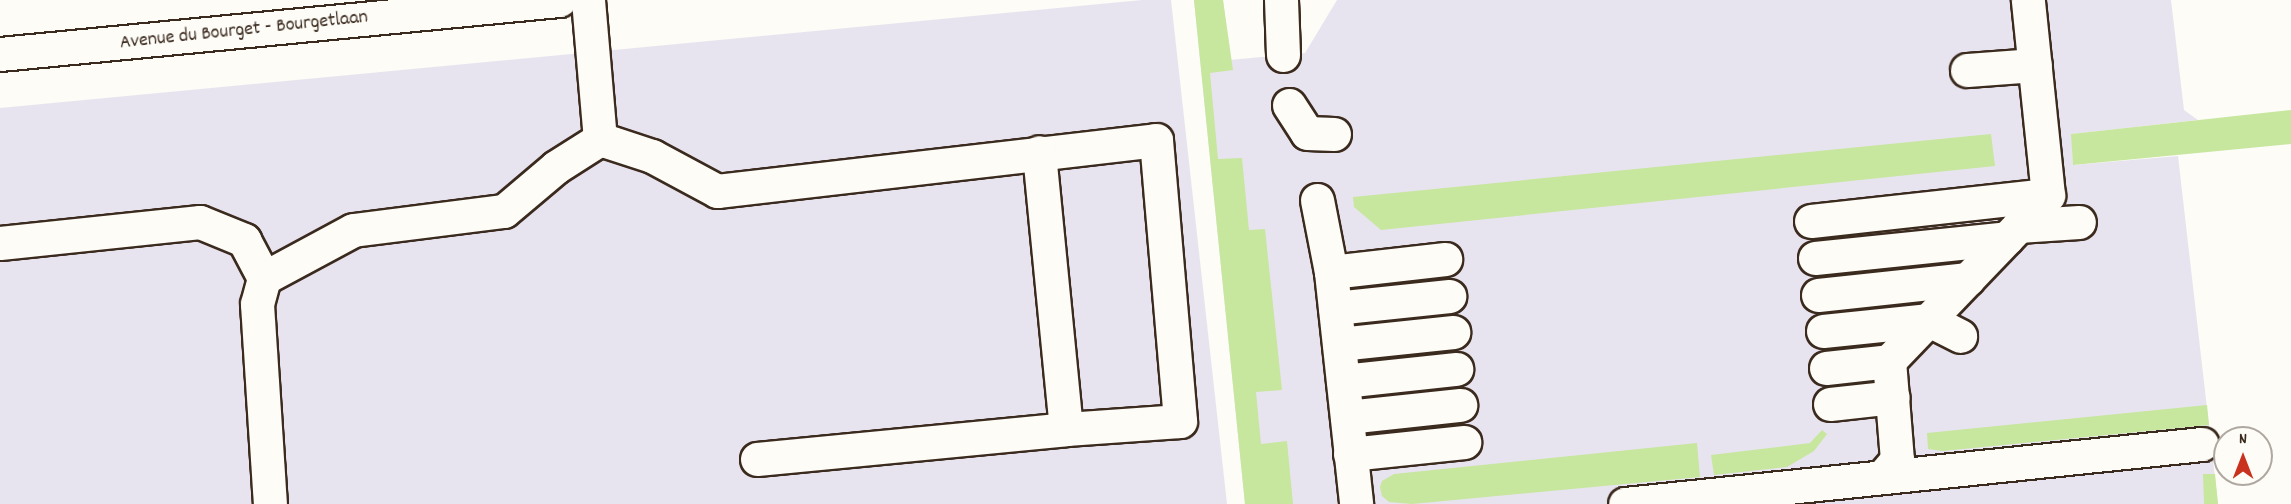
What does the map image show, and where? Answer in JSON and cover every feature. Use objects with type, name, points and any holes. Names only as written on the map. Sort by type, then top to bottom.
[{"type":"street","name":"Avenue du Bourget - Bourgetlaan","points":[[0,54],[559,0]]},
{"type":"street","points":[[588,0],[600,139]]},
{"type":"street","points":[[1281,0],[1283,55]]},
{"type":"street","points":[[1826,368],[1889,361],[2048,195],[2028,0]]},
{"type":"street","points":[[1967,70],[2035,65]]},
{"type":"street","points":[[1289,105],[1307,133],[1334,134]]},
{"type":"street","points":[[600,139],[652,156],[717,191],[1156,140],[1180,421],[1066,429],[757,459]]},
{"type":"street","points":[[264,278],[352,230],[504,211],[556,167],[600,139]]},
{"type":"street","points":[[1039,152],[1066,429]]},
{"type":"street","points":[[1811,221],[2048,195]]},
{"type":"street","points":[[1317,200],[1331,272],[1356,504]]},
{"type":"street","points":[[0,243],[200,222],[244,240],[264,278],[257,304],[270,504]]},
{"type":"street","points":[[1815,258],[2079,222]]},
{"type":"street","points":[[1331,272],[1445,259]]},
{"type":"street","points":[[1818,294],[1968,279]]},
{"type":"street","points":[[1335,308],[1449,296]]},
{"type":"street","points":[[1823,331],[1929,320],[1960,336]]},
{"type":"street","points":[[1339,344],[1453,332]]},
{"type":"street","points":[[1882,477],[1898,460],[1889,361]]},
{"type":"street","points":[[1343,381],[1456,369]]},
{"type":"street","points":[[1830,404],[1893,397]]},
{"type":"street","points":[[1347,417],[1460,405]]},
{"type":"street","points":[[1350,454],[1464,442]]},
{"type":"street","points":[[1625,504],[2202,444]]},
{"type":"shaded area","points":[[1142,0],[1171,0],[1227,504],[0,504],[0,108]]},
{"type":"shaded area","points":[[1194,0],[1223,0],[1230,60],[1305,53],[1337,0],[2171,0],[2184,110],[2198,120],[2072,134],[2073,165],[2178,156],[2213,460],[2213,486],[2216,486],[2218,504],[1245,504]]},
{"type":"green space","points":[[1194,0],[1223,0],[1233,70],[1210,73],[1218,159],[1242,158],[1249,230],[1265,229],[1282,390],[1256,392],[1261,444],[1287,441],[1293,504],[1245,504]]},
{"type":"green space","points":[[2291,110],[2291,144],[2073,165],[2071,134]]},
{"type":"green space","points":[[1991,134],[1995,166],[1381,230],[1354,207],[1353,197]]},
{"type":"green space","points":[[2207,405],[2209,425],[1943,451],[1928,449],[1927,433]]},
{"type":"green space","points":[[1822,430],[1827,434],[1814,451],[1787,467],[1714,475],[1711,455],[1810,443]]},
{"type":"green space","points":[[1697,443],[1700,477],[1412,504],[1389,502],[1382,496],[1380,487],[1382,481],[1394,474]]},
{"type":"green space","points":[[2203,474],[2213,474],[2213,486],[2216,486],[2218,504],[2204,504]]}]
